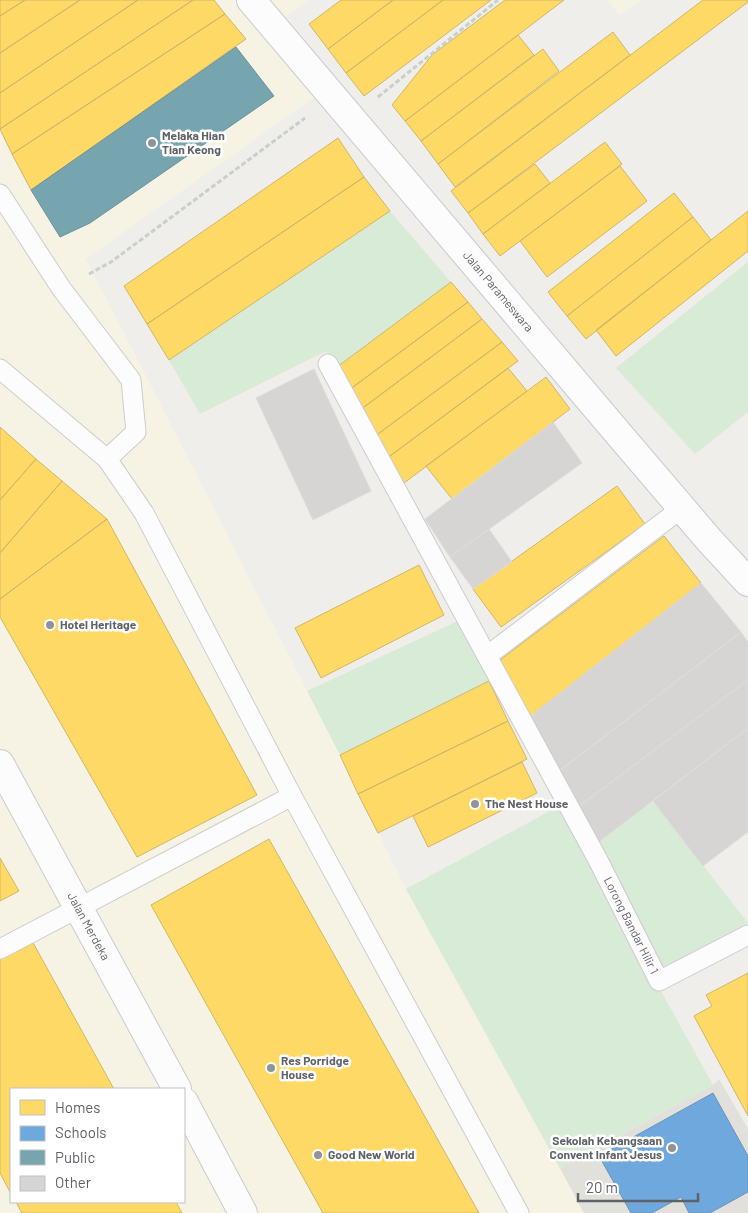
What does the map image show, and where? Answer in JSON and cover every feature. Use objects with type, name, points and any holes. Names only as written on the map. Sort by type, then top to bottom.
[{"type":"main road","name":"Jalan Parameswara","points":[[251,0],[682,508],[748,582]]},
{"type":"main road","name":"Jalan Merdeka","points":[[0,764],[80,907],[176,1088]]},
{"type":"main road","points":[[185,1104],[243,1213]]},
{"type":"lane","points":[[0,194],[61,288],[132,380],[136,432],[107,459]]},
{"type":"lane","points":[[328,364],[487,656],[682,508]]},
{"type":"lane","points":[[0,369],[107,459],[144,513],[292,796],[519,1213]]},
{"type":"lane","name":"Lorong Bandar Hilir 1","points":[[487,656],[598,860],[659,981],[748,935]]},
{"type":"lane","points":[[0,949],[292,796]]},
{"type":"path","points":[[352,119],[498,0]]},
{"type":"path","points":[[61,288],[112,262],[333,97]]},
{"type":"shaded area","points":[[0,0],[309,0],[268,29],[320,93],[86,259],[340,755],[406,889],[584,1213],[0,1213]]},
{"type":"shaded area","points":[[608,0],[642,0],[619,15]]},
{"type":"shaded area","name":"Sekolah Kebangsaan Convent Infant Jesus","points":[[719,1079],[748,1129],[748,1213],[584,1213],[560,1168],[713,1085]]},
{"type":"green space","points":[[390,211],[451,282],[337,367],[326,351],[200,414],[169,360]]},
{"type":"green space","points":[[748,262],[748,412],[695,454],[616,368]]},
{"type":"green space","points":[[460,620],[489,681],[340,755],[307,691]]},
{"type":"green space","points":[[653,801],[748,923],[664,969],[595,845]]},
{"type":"green space","points":[[559,806],[713,1085],[560,1168],[406,889]]},
{"type":"building: Homes","points":[[0,0],[25,0],[0,16]]},
{"type":"building: Homes","points":[[25,0],[80,0],[0,53],[0,16]]},
{"type":"building: Homes","points":[[80,0],[138,0],[0,93],[0,53]]},
{"type":"building: Homes","points":[[138,0],[193,0],[0,129],[0,93]]},
{"type":"building: Homes","points":[[193,0],[214,0],[225,14],[12,154],[0,129]]},
{"type":"building: Homes","points":[[341,0],[393,0],[328,49],[309,24]]},
{"type":"building: Homes","points":[[393,0],[443,0],[346,73],[328,49]]},
{"type":"building: Homes","points":[[443,0],[491,0],[364,96],[346,73]]},
{"type":"building: Homes","points":[[505,0],[564,0],[405,121],[392,105],[432,55]]},
{"type":"building: Homes","points":[[703,0],[748,0],[748,2],[468,213],[451,191]]},
{"type":"building: Homes","points":[[225,14],[246,39],[31,190],[12,154]]},
{"type":"building: Homes","points":[[613,32],[630,55],[455,187],[438,164]]},
{"type":"building: Homes","points":[[518,35],[534,55],[421,141],[405,121]]},
{"type":"building: Homes","points":[[543,49],[559,71],[438,164],[421,141]]},
{"type":"building: Homes","points":[[338,138],[364,177],[147,324],[124,286]]},
{"type":"building: Homes","points":[[605,142],[622,164],[500,256],[483,234]]},
{"type":"building: Homes","points":[[535,164],[550,183],[483,234],[468,213]]},
{"type":"building: Homes","points":[[620,166],[647,201],[547,277],[520,241]]},
{"type":"building: Homes","points":[[364,177],[390,211],[169,360],[147,324]]},
{"type":"building: Homes","points":[[674,193],[693,217],[567,316],[548,292]]},
{"type":"building: Homes","points":[[748,211],[748,251],[616,356],[596,330]]},
{"type":"building: Homes","points":[[693,217],[711,240],[586,339],[567,316]]},
{"type":"building: Homes","points":[[451,282],[468,302],[349,390],[337,367]]},
{"type":"building: Homes","points":[[468,302],[482,319],[360,410],[349,390]]},
{"type":"building: Homes","points":[[482,319],[502,342],[374,437],[360,410]]},
{"type":"building: Homes","points":[[502,342],[518,361],[386,459],[374,437]]},
{"type":"building: Homes","points":[[508,368],[527,391],[400,486],[386,459]]},
{"type":"building: Homes","points":[[546,377],[570,409],[452,499],[426,466]]},
{"type":"building: Homes","points":[[0,427],[36,459],[0,500]]},
{"type":"building: Homes","points":[[36,459],[62,481],[0,553],[0,500]]},
{"type":"building: Homes","points":[[62,481],[107,519],[0,599],[0,553]]},
{"type":"building: Homes","points":[[617,486],[645,524],[501,627],[473,589]]},
{"type":"building: Homes","points":[[107,519],[257,795],[137,857],[0,617],[0,599]]},
{"type":"building: Homes","points":[[664,536],[701,583],[528,718],[500,660]]},
{"type":"building: Homes","points":[[419,565],[444,615],[321,678],[295,628]]},
{"type":"building: Homes","points":[[489,681],[508,721],[358,794],[340,755]]},
{"type":"building: Homes","points":[[508,721],[527,759],[378,833],[358,794]]},
{"type":"building: Homes","name":"The Nest House","points":[[522,762],[537,793],[428,847],[413,816]]},
{"type":"building: Homes","points":[[269,839],[479,1213],[323,1213],[151,905]]},
{"type":"building: Homes","points":[[0,858],[19,891],[0,901]]},
{"type":"building: Homes","points":[[32,941],[113,1088],[10,1088],[10,1192],[0,1173],[0,958]]},
{"type":"building: Homes","points":[[748,973],[748,1116],[694,1016],[712,1006],[706,995]]},
{"type":"building: Homes","points":[[17,1203],[177,1203],[182,1213],[22,1213]]},
{"type":"building: Schools","name":"Sekolah Kebangsaan Convent Infant Jesus","points":[[713,1093],[748,1156],[748,1192],[710,1213],[689,1213],[681,1197],[652,1213],[631,1213],[599,1156]]},
{"type":"building: Public","name":"Melaka Hian Tian Keong","points":[[236,47],[274,96],[90,223],[60,237],[31,190]]},
{"type":"building: Other","points":[[314,369],[371,491],[313,520],[256,398]]},
{"type":"building: Other","points":[[553,422],[582,463],[450,557],[425,519]]},
{"type":"building: Other","points":[[489,529],[512,562],[473,589],[450,557]]},
{"type":"building: Other","points":[[701,583],[741,632],[558,772],[528,718]]},
{"type":"building: Other","points":[[741,632],[748,642],[748,680],[577,808],[558,772]]},
{"type":"building: Other","points":[[748,680],[748,728],[595,845],[577,808]]},
{"type":"building: Other","points":[[748,728],[748,832],[703,866],[653,801]]},
{"type":"place","name":"Melaka Hian Tian Keong","points":[[152,143]]},
{"type":"place","name":"Hotel Heritage","points":[[50,625]]},
{"type":"place","name":"The Nest House","points":[[475,804]]},
{"type":"place","name":"Res Porridge House","points":[[271,1068]]},
{"type":"place","name":"Sekolah Kebangsaan Convent Infant Jesus","points":[[672,1148]]},
{"type":"place","name":"Good New World","points":[[318,1155]]}]
